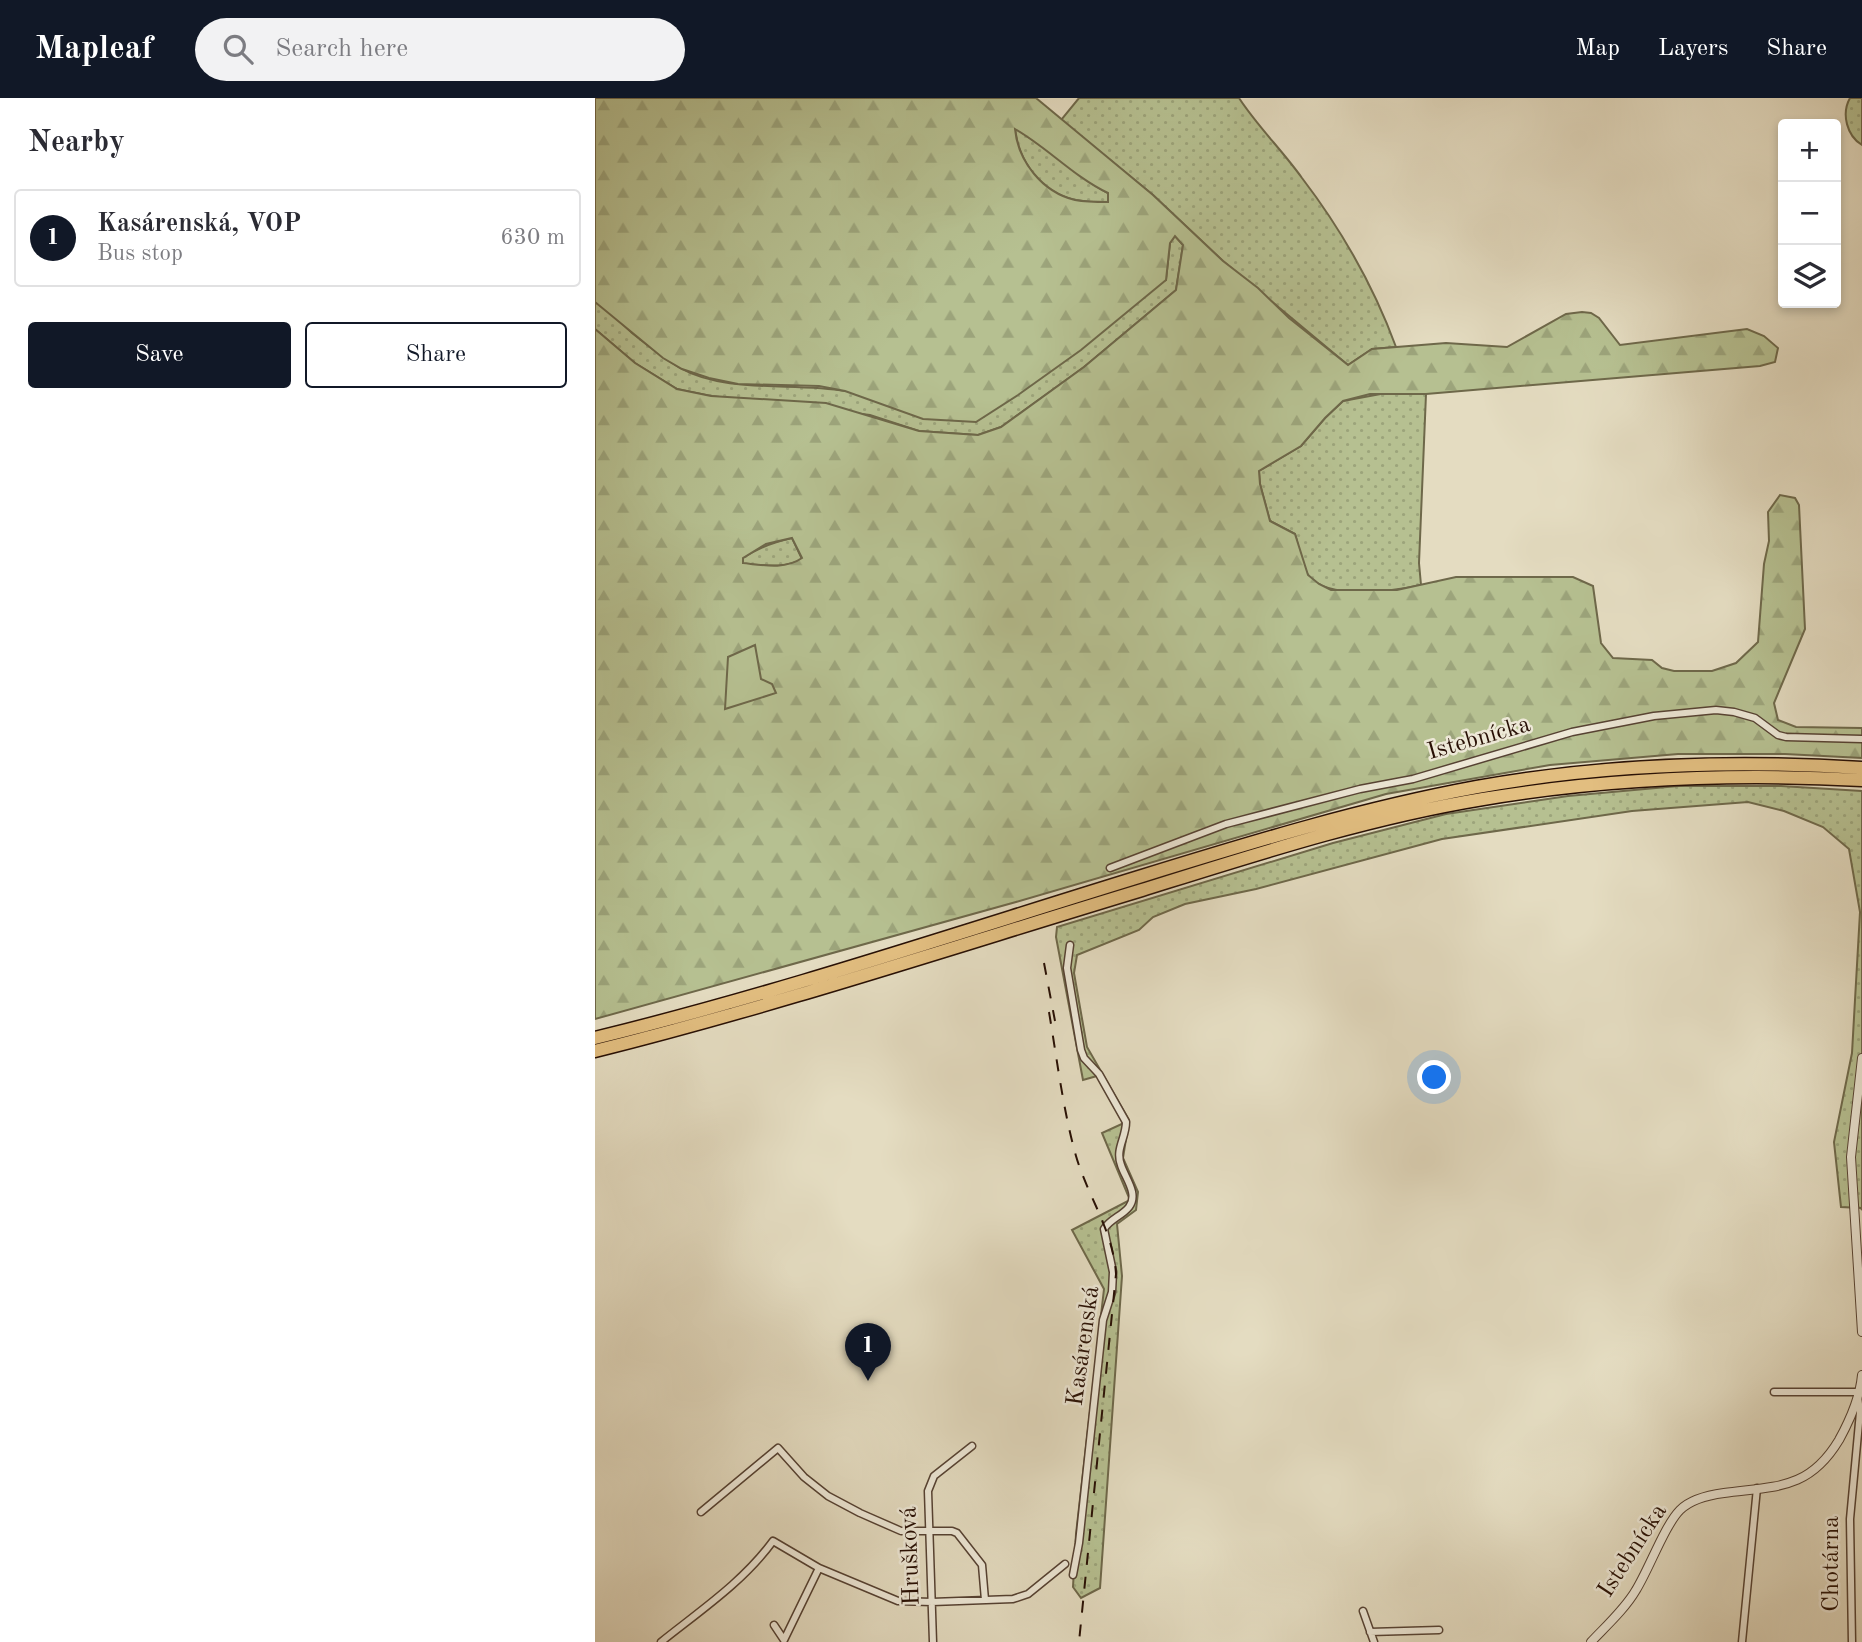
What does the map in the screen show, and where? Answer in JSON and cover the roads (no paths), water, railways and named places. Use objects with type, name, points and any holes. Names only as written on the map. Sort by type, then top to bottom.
[{"type":"highway","points":[[595,1038],[790,984],[1265,839],[1424,797],[1532,778],[1640,767],[1752,763],[1862,768]]},
{"type":"highway","points":[[595,1051],[793,996],[1297,843],[1426,810],[1531,791],[1640,779],[1753,776],[1862,780]]},
{"type":"street","name":"Istebnícka","points":[[1111,868],[1226,824],[1371,786],[1413,779],[1572,732],[1654,716],[1716,710],[1755,718],[1772,732],[1786,737],[1862,739]]},
{"type":"street","name":"Kasárenská","points":[[1070,945],[1067,968],[1080,1050],[1099,1074],[1126,1122],[1118,1155],[1132,1192],[1128,1209],[1117,1215],[1104,1229],[1113,1284],[1103,1320],[1079,1542],[1073,1575]]},
{"type":"street","points":[[1862,1058],[1851,1149],[1862,1332]]},
{"type":"street","name":"Istebnícka","points":[[1591,1642],[1635,1592],[1680,1510],[1697,1499],[1714,1494],[1791,1483],[1807,1476],[1826,1459],[1840,1437],[1859,1394],[1862,1375]]},
{"type":"street","points":[[1774,1392],[1859,1394]]},
{"type":"street","name":"Chotárna","points":[[1852,1642],[1850,1519],[1860,1412],[1859,1394]]},
{"type":"street","points":[[1840,1437],[1857,1444]]},
{"type":"street","name":"Hrušková","points":[[933,1642],[928,1491],[934,1476],[972,1446]]},
{"type":"street","points":[[701,1512],[778,1448],[804,1477],[828,1496],[901,1531],[957,1533],[982,1565],[985,1600]]},
{"type":"street","points":[[1742,1642],[1758,1489]]},
{"type":"street","points":[[661,1642],[755,1566],[773,1541],[819,1568],[898,1601],[1013,1599],[1028,1594],[1065,1564]]},
{"type":"street","points":[[774,1625],[783,1640],[819,1568]]},
{"type":"street","points":[[1363,1611],[1374,1642]]},
{"type":"street","points":[[1370,1632],[1439,1630]]},
{"type":"railway","points":[[1044,963],[1055,1021]]},
{"type":"railway","points":[[1049,1012],[1071,1139],[1105,1228],[1116,1274],[1079,1642]]},
{"type":"place","name":"Kasárenská, VOP","points":[[868,1381]]}]
